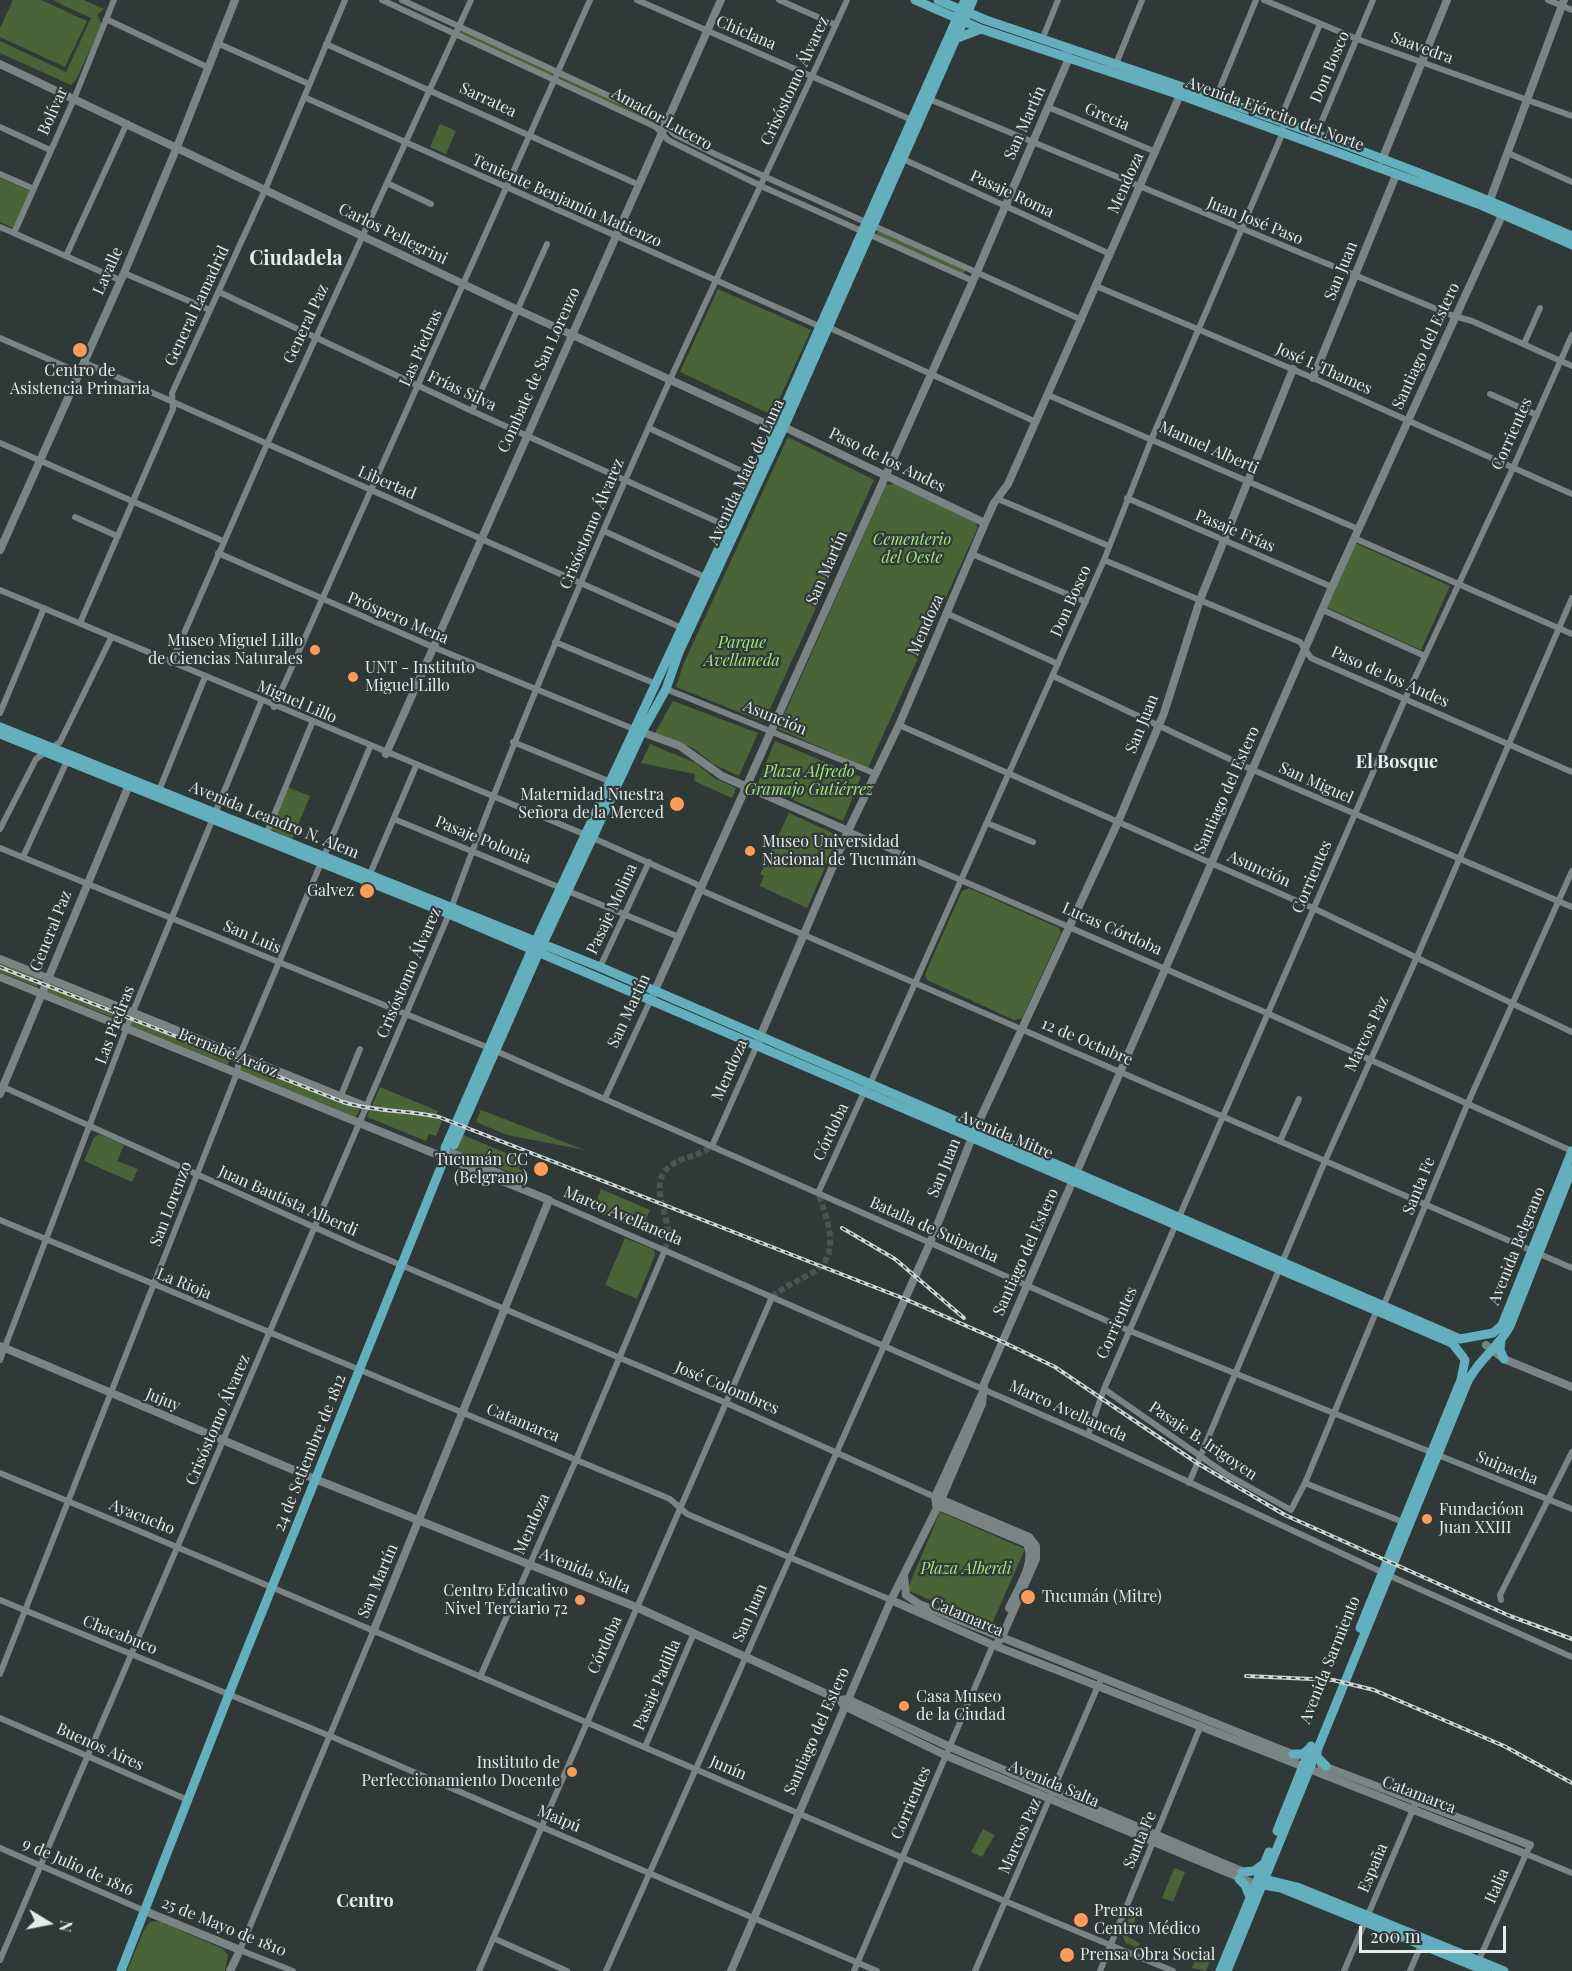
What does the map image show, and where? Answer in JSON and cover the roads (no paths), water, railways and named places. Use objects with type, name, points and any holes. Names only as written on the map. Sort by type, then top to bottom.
[{"type":"main road","name":"Avenida Ejército del Norte","points":[[915,0],[939,3],[962,10],[983,25],[1069,58],[1184,92]]},
{"type":"main road","points":[[939,3],[948,18],[952,38],[983,25],[974,0]]},
{"type":"main road","name":"Avenida Mate de Luna","points":[[870,224],[903,159],[929,99],[962,10],[974,0]]},
{"type":"main road","name":"Avenida Ejército del Norte","points":[[983,25],[1066,47],[1214,103],[1316,135],[1381,164],[1396,175],[1501,209],[1572,242]]},
{"type":"main road","name":"Avenida Mate de Luna","points":[[590,836],[611,782],[639,731],[666,689],[679,652],[866,234],[912,120],[952,38]]},
{"type":"main road","name":"Avenida Ejército del Norte","points":[[1282,126],[1306,141],[1490,200],[1501,209]]},
{"type":"main road","name":"Avenida Mate de Luna","points":[[537,947],[543,926],[565,889],[639,731],[656,684],[752,476],[780,428]]},
{"type":"main road","name":"Avenida Leandro N. Alem","points":[[0,726],[67,761],[130,782]]},
{"type":"main road","name":"Avenida Leandro N. Alem","points":[[0,734],[49,750],[450,910]]},
{"type":"main road","name":"Avenida Leandro N. Alem","points":[[214,816],[267,832],[321,859],[370,874],[537,947]]},
{"type":"main road","name":"Avenida Mate de Luna","points":[[537,947],[553,923],[565,889]]},
{"type":"main road","points":[[543,926],[533,936],[521,940],[529,965],[559,955],[550,942],[553,923]]},
{"type":"main road","name":"Avenida Mitre","points":[[537,947],[868,1087],[1379,1309],[1452,1343],[1464,1358]]},
{"type":"main road","name":"24 de Setiembre de 1812","points":[[121,1971],[401,1265],[537,947]]},
{"type":"main road","name":"Avenida Mitre","points":[[559,955],[600,967],[653,995]]},
{"type":"main road","name":"Avenida Belgrano","points":[[1479,1364],[1488,1350],[1502,1341],[1572,1151]]},
{"type":"main road","name":"Avenida Belgrano","points":[[1473,1338],[1493,1333],[1502,1325],[1572,1169]]},
{"type":"main road","name":"Avenida Mitre","points":[[1379,1309],[1455,1337],[1473,1338],[1488,1350]]},
{"type":"main road","name":"Avenida Sarmiento","points":[[1385,1574],[1403,1522],[1436,1453],[1463,1375],[1463,1344],[1473,1338]]},
{"type":"main road","points":[[1502,1341],[1500,1350],[1504,1359]]},
{"type":"main road","points":[[1464,1358],[1479,1364]]},
{"type":"main road","name":"Avenida Sarmiento","points":[[1227,1971],[1260,1881],[1385,1574],[1467,1383],[1479,1364]]},
{"type":"main road","points":[[1293,1754],[1303,1754],[1315,1744]]},
{"type":"main road","points":[[1315,1744],[1317,1757],[1326,1766]]},
{"type":"main road","points":[[1268,1861],[1283,1886],[1266,1889],[1254,1897],[1240,1875],[1254,1871],[1268,1861]]},
{"type":"main road","points":[[1260,1881],[1283,1886],[1366,1919],[1486,1971]]},
{"type":"main road","name":"Avenida Sarmiento","points":[[1220,1971],[1254,1897]]},
{"type":"main road","points":[[1366,1919],[1421,1945],[1476,1966],[1504,1971]]},
{"type":"street","name":"Bolívar","points":[[14,233],[74,99],[114,0]]},
{"type":"street","name":"Lavalle","points":[[1,546],[122,277],[177,147],[235,0]]},
{"type":"street","name":"General Lamadrid","points":[[80,623],[173,409],[172,393],[266,190],[345,0]]},
{"type":"street","name":"Amador Lucero","points":[[382,0],[663,127],[668,140],[866,234]]},
{"type":"street","name":"Amador Lucero","points":[[402,0],[557,71],[717,155],[977,272]]},
{"type":"street","name":"General Paz","points":[[171,663],[223,541],[471,0]]},
{"type":"street","name":"Las Piedras","points":[[274,707],[590,0]]},
{"type":"street","name":"Chiclana","points":[[637,0],[912,120]]},
{"type":"street","name":"Combate de San Lorenzo","points":[[386,754],[637,184],[721,0]]},
{"type":"street","points":[[779,0],[836,25]]},
{"type":"street","name":"Crisóstomo Álvarez","points":[[0,1960],[130,1653],[224,1441],[407,1014],[450,910],[513,742],[555,642],[670,380],[847,0]]},
{"type":"street","points":[[1042,40],[1059,0]]},
{"type":"street","points":[[1106,69],[1116,64],[1142,0]]},
{"type":"street","points":[[1214,103],[1256,0]]},
{"type":"street","name":"Saavedra","points":[[1264,0],[1357,39],[1572,116]]},
{"type":"street","name":"Don Bosco","points":[[1316,135],[1373,0]]},
{"type":"street","points":[[1381,164],[1447,0]]},
{"type":"street","points":[[1548,0],[1563,3],[1572,10]]},
{"type":"street","points":[[1490,200],[1563,3]]},
{"type":"street","points":[[106,19],[207,68]]},
{"type":"street","name":"Don Bosco","points":[[868,1087],[1104,560],[1127,498],[1282,126],[1320,24]]},
{"type":"street","points":[[218,43],[309,84]]},
{"type":"street","name":"Sarratea","points":[[326,44],[430,88],[637,184]]},
{"type":"street","points":[[1066,47],[1069,58]]},
{"type":"street","name":"San Martín","points":[[605,1098],[702,888],[973,281],[1069,58]]},
{"type":"street","name":"Carlos Pellegrini","points":[[0,64],[464,285],[780,428]]},
{"type":"street","name":"Mendoza","points":[[712,1146],[848,831],[899,725],[948,614],[985,523],[1008,484],[1184,92]]},
{"type":"street","name":"Teniente Benjamín Matienzo","points":[[303,97],[614,237],[824,327]]},
{"type":"street","name":"Juan José Paso","points":[[929,99],[1240,230],[1524,344],[1572,366]]},
{"type":"street","name":"Grecia","points":[[1048,107],[1156,152]]},
{"type":"street","points":[[66,256],[127,123]]},
{"type":"street","points":[[0,127],[50,150]]},
{"type":"street","points":[[1306,141],[1316,135]]},
{"type":"street","points":[[1508,153],[1572,182]]},
{"type":"street","points":[[713,162],[717,155]]},
{"type":"street","name":"Pasaje Roma","points":[[903,159],[1110,254]]},
{"type":"street","points":[[0,174],[34,189]]},
{"type":"street","name":"San Juan","points":[[1313,378],[1396,175]]},
{"type":"street","points":[[387,183],[431,204]]},
{"type":"street","points":[[812,209],[816,200]]},
{"type":"street","name":"Santiago del Estero","points":[[731,1971],[844,1702],[982,1404],[983,1391],[1027,1286],[1332,587],[1457,317],[1501,209]]},
{"type":"street","points":[[0,227],[66,256],[210,310]]},
{"type":"street","points":[[866,234],[973,281]]},
{"type":"street","points":[[472,411],[547,244]]},
{"type":"street","points":[[916,256],[921,247]]},
{"type":"street","points":[[977,272],[1082,320]]},
{"type":"street","name":"José I. Thames","points":[[1096,286],[1293,369],[1572,494]]},
{"type":"street","name":"Frías Silva","points":[[219,292],[472,411],[729,527]]},
{"type":"street","points":[[1524,344],[1540,308]]},
{"type":"street","points":[[824,327],[1036,422]]},
{"type":"street","name":"Corrientes","points":[[1088,1435],[1104,1389],[1179,1222],[1405,699],[1514,468],[1572,335]]},
{"type":"street","points":[[0,338],[78,372]]},
{"type":"street","name":"Libertad","points":[[83,362],[371,492],[482,538],[682,628]]},
{"type":"street","name":"San Juan","points":[[606,1971],[748,1657],[836,1452],[930,1243],[974,1133],[1118,822],[1159,725],[1200,600],[1293,369]]},
{"type":"street","points":[[1490,394],[1537,415]]},
{"type":"street","name":"Manuel Alberti","points":[[1048,395],[1358,529]]},
{"type":"street","points":[[649,428],[752,476]]},
{"type":"street","name":"Paso de los Andes","points":[[780,428],[985,523]]},
{"type":"street","points":[[0,443],[223,541]]},
{"type":"street","name":"Pasaje Frías","points":[[1127,498],[1332,587]]},
{"type":"street","points":[[998,499],[1109,546]]},
{"type":"street","points":[[75,518],[117,536]]},
{"type":"street","points":[[604,531],[705,577]]},
{"type":"street","points":[[1354,538],[1572,634]]},
{"type":"street","name":"Próspero Mena","points":[[218,553],[433,647],[639,731]]},
{"type":"street","points":[[972,554],[1086,602]]},
{"type":"street","name":"Paso de los Andes","points":[[1104,560],[1300,642],[1311,658],[1572,772]]},
{"type":"street","name":"Miguel Lillo","points":[[0,590],[261,702],[590,836]]},
{"type":"street","name":"Marcos Paz","points":[[1189,1483],[1324,1161],[1417,957],[1572,598]]},
{"type":"street","points":[[0,713],[44,608]]},
{"type":"street","points":[[1323,610],[1425,656]]},
{"type":"street","points":[[948,614],[1058,664]]},
{"type":"street","points":[[0,829],[36,759],[60,742],[111,638]]},
{"type":"street","points":[[555,642],[656,684]]},
{"type":"street","name":"San Miguel","points":[[1053,676],[1252,770],[1572,907]]},
{"type":"street","points":[[158,793],[205,677]]},
{"type":"street","name":"Asunción","points":[[666,689],[874,773]]},
{"type":"street","name":"Las Piedras","points":[[0,1360],[2,1347],[132,1014],[261,702]]},
{"type":"street","points":[[267,832],[312,723]]},
{"type":"street","name":"Asunción","points":[[899,725],[1315,909],[1572,1032]]},
{"type":"street","name":"Lucas Córdoba","points":[[639,731],[680,746],[713,772],[746,787],[1269,1014],[1572,1151]]},
{"type":"street","points":[[513,742],[611,782]]},
{"type":"street","name":"San Lorenzo","points":[[0,1674],[237,1073],[239,1057],[276,962],[370,747]]},
{"type":"street","points":[[23,857],[67,761]]},
{"type":"street","points":[[370,874],[416,766]]},
{"type":"street","name":"General Paz","points":[[1,1089],[130,782]]},
{"type":"street","name":"Pasaje Polonia","points":[[394,819],[679,938]]},
{"type":"street","points":[[987,824],[1033,842]]},
{"type":"street","name":"12 de Octubre","points":[[590,836],[804,934],[1572,1268]]},
{"type":"street","name":"San Luis","points":[[0,848],[492,1049]]},
{"type":"street","name":"Pasaje Molina","points":[[600,967],[649,862]]},
{"type":"street","name":"Santa Fe","points":[[1291,1510],[1305,1483],[1334,1412],[1426,1206],[1467,1105],[1572,872]]},
{"type":"street","name":"Bernabé Aráoz","points":[[0,959],[367,1107]]},
{"type":"street","name":"Bernabé Aráoz","points":[[0,977],[127,1030],[448,1154]]},
{"type":"street","points":[[340,1098],[360,1049]]},
{"type":"street","name":"Batalla de Suipacha","points":[[492,1049],[1130,1331],[1436,1453]]},
{"type":"street","name":"Córdoba","points":[[818,1193],[868,1087]]},
{"type":"street","name":"Juan Bautista Alberdi","points":[[1,1089],[90,1126],[401,1265]]},
{"type":"street","points":[[1280,1141],[1299,1099]]},
{"type":"street","name":"Marco Avellaneda","points":[[448,1154],[983,1391],[1088,1435],[1385,1574],[1572,1657]]},
{"type":"street","name":"San Martín","points":[[230,1971],[330,1736],[549,1200]]},
{"type":"street","name":"La Rioja","points":[[0,1220],[359,1371]]},
{"type":"street","name":"Mendoza","points":[[480,1677],[620,1359],[665,1250]]},
{"type":"street","name":"José Colombres","points":[[401,1265],[836,1452],[1032,1547]]},
{"type":"street","name":"Córdoba","points":[[479,1971],[724,1402],[772,1297]]},
{"type":"street","name":"Jujuy","points":[[2,1347],[315,1479]]},
{"type":"street","points":[[1488,1350],[1572,1387]]},
{"type":"street","name":"Catamarca","points":[[359,1371],[669,1499],[687,1514],[891,1600],[1308,1764],[1375,1794],[1415,1804],[1530,1845]]},
{"type":"street","name":"Pasaje B. Irigoyen","points":[[1104,1389],[1200,1456],[1248,1487],[1291,1510]]},
{"type":"street","points":[[1501,1600],[1500,1595],[1572,1452]]},
{"type":"street","name":"Suipacha","points":[[1436,1453],[1572,1509]]},
{"type":"street","name":"Ayacucho","points":[[0,1473],[178,1546],[272,1588]]},
{"type":"street","name":"Avenida Salta","points":[[315,1479],[636,1608],[748,1657],[949,1752],[1240,1875],[1260,1881]]},
{"type":"street","points":[[1305,1483],[1403,1522]]},
{"type":"street","name":"Corrientes","points":[[854,1971],[997,1641],[1030,1559],[1032,1547]]},
{"type":"street","name":"Catamarca","points":[[904,1575],[908,1599],[997,1641]]},
{"type":"street","name":"Junín","points":[[272,1588],[697,1769],[903,1860],[1173,1971]]},
{"type":"street","name":"Chacabuco","points":[[0,1600],[229,1694]]},
{"type":"street","name":"Pasaje Padilla","points":[[645,1747],[694,1633]]},
{"type":"street","name":"Marcos Paz","points":[[975,1971],[1100,1682]]},
{"type":"street","name":"Maipú","points":[[229,1694],[541,1825],[877,1971]]},
{"type":"street","name":"Buenos Aires","points":[[0,1718],[188,1800]]},
{"type":"street","name":"Santa Fe","points":[[1100,1971],[1202,1722]]},
{"type":"street","name":"Catamarca","points":[[1202,1722],[1293,1754],[1308,1764],[1326,1766],[1572,1873]]},
{"type":"street","name":"España","points":[[1344,1971],[1415,1804]]},
{"type":"street","name":"Italia","points":[[1476,1966],[1530,1845]]},
{"type":"street","name":"9 de Julio de 1816","points":[[0,1848],[145,1911]]},
{"type":"street","name":"25 de Mayo de 1810","points":[[145,1911],[293,1971]]},
{"type":"street","points":[[493,1938],[567,1971]]},
{"type":"street","points":[[1410,1971],[1421,1945]]},
{"type":"tunnel","points":[[665,1250],[668,1228],[660,1190],[663,1173],[680,1160],[712,1146]]},
{"type":"tunnel","points":[[772,1297],[822,1266],[827,1257],[830,1236],[818,1193]]},
{"type":"railway","points":[[0,967],[343,1102],[367,1108],[439,1117],[905,1299],[1055,1367],[1197,1463],[1285,1515],[1510,1616],[1572,1639]]},
{"type":"railway","points":[[842,1228],[895,1259],[964,1318]]},
{"type":"railway","points":[[1246,1676],[1333,1680],[1374,1690],[1504,1746],[1572,1783]]},
{"type":"place","name":"Centro de Asistencia Primaria","points":[[80,350]]},
{"type":"place","name":"Museo Miguel Lillo de Ciencias Naturales","points":[[315,650]]},
{"type":"place","name":"UNT - Instituto Miguel Lillo","points":[[353,677]]},
{"type":"place","name":"Maternidad Nuestra Señora de la Merced","points":[[677,804]]},
{"type":"place","name":"Museo Universidad Nacional de Tucumán","points":[[750,851]]},
{"type":"place","name":"Galvez","points":[[367,891]]},
{"type":"place","name":"Tucumán CC (Belgrano)","points":[[541,1169]]},
{"type":"place","name":"Fundacióon Juan XXIII","points":[[1427,1519]]},
{"type":"place","name":"Tucumán (Mitre)","points":[[1028,1597]]},
{"type":"place","name":"Centro Educativo Nivel Terciario 72","points":[[580,1600]]},
{"type":"place","name":"Casa Museo de la Ciudad","points":[[904,1706]]},
{"type":"place","name":"Instituto de Perfeccionamiento Docente","points":[[572,1772]]},
{"type":"place","name":"Prensa Centro Médico","points":[[1081,1920]]},
{"type":"place","name":"Prensa Obra Social","points":[[1067,1955]]},
{"type":"district","name":"Ciudadela","points":[[296,259]]},
{"type":"district","name":"El Bosque","points":[[1397,762]]},
{"type":"district","name":"Centro","points":[[365,1901]]},
{"type":"park label","name":"Cementerio del Oeste","points":[[912,549]]},
{"type":"park label","name":"Parque Avellaneda","points":[[742,652]]},
{"type":"park label","name":"Plaza Alfredo Gramajo Gutiérrez","points":[[809,781]]},
{"type":"park label","name":"Plaza Alberdi","points":[[966,1569]]}]
